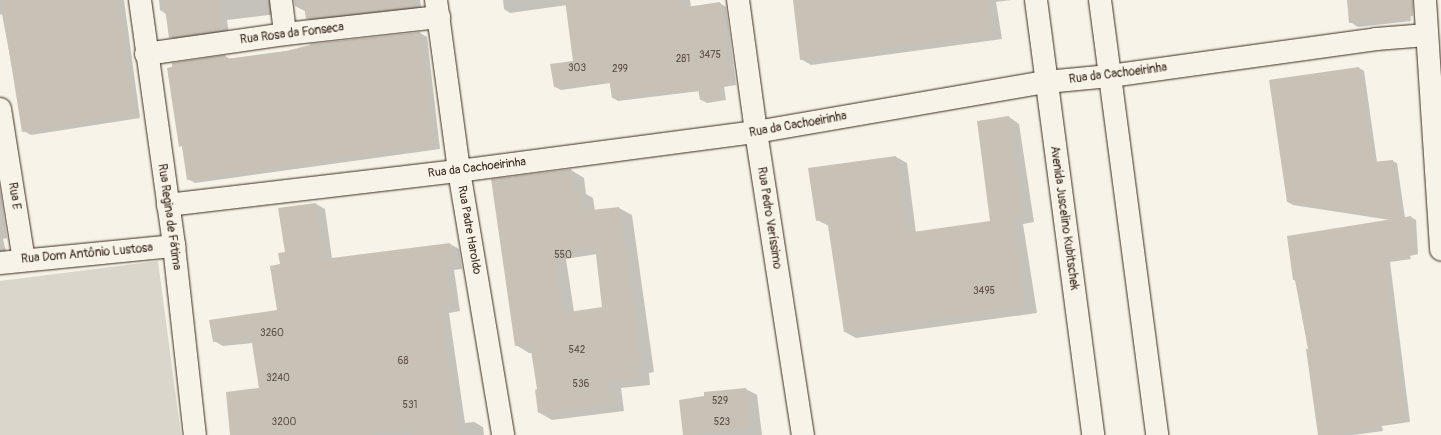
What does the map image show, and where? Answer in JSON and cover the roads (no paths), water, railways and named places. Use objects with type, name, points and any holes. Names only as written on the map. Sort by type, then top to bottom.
[{"type":"street","name":"Rua Regina de Fátima","points":[[140,0],[146,54],[174,246],[195,435]]},
{"type":"street","points":[[281,0],[285,34]]},
{"type":"street","name":"Rua Pedro Veríssimo","points":[[738,0],[756,132],[803,435]]},
{"type":"street","name":"Avenida Juscelino Kubitschek","points":[[1036,0],[1093,435]]},
{"type":"street","points":[[1100,0],[1157,435]]},
{"type":"street","points":[[1425,0],[1441,248]]},
{"type":"street","name":"Rua Rosa da Fonseca","points":[[146,54],[285,34],[438,8]]},
{"type":"street","name":"Rua Padre Haroldo","points":[[438,8],[459,171],[504,435]]},
{"type":"street","name":"Rua da Cachoeirinha","points":[[168,205],[459,171],[756,132],[1046,82],[1110,76],[1376,39],[1428,35]]},
{"type":"street","name":"Rua E","points":[[0,109],[24,260]]},
{"type":"street","name":"Rua Dom Antônio Lustosa","points":[[0,263],[174,246]]}]
